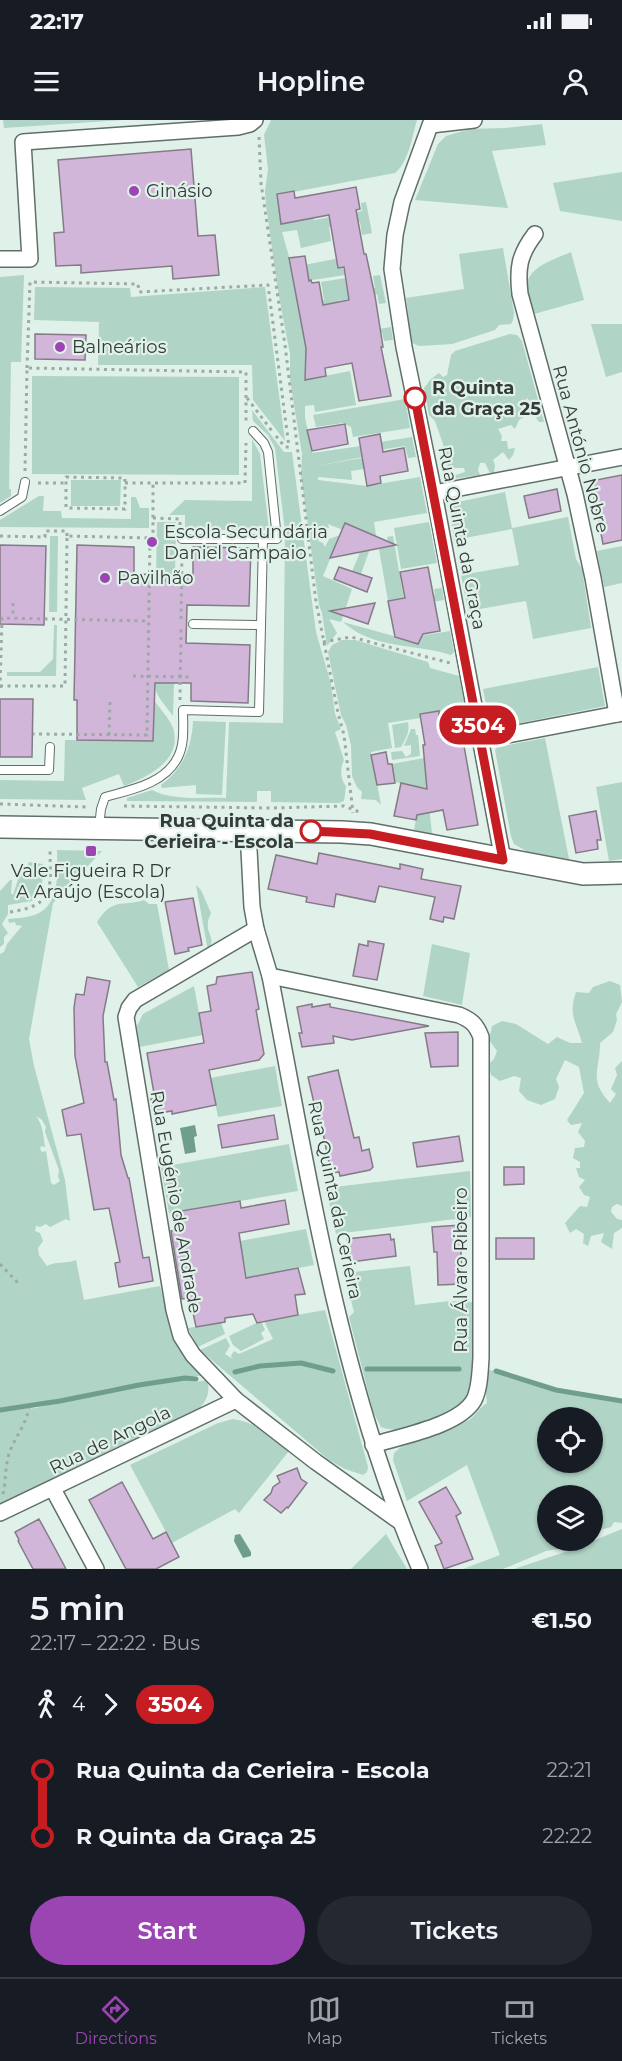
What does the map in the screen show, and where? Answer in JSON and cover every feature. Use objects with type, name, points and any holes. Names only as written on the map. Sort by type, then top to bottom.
[{"type":"main road","points":[[0,827],[50,827],[97,818],[248,831],[356,833],[583,874],[622,873]]},
{"type":"street","points":[[0,259],[30,259],[23,142],[238,127],[255,120]]},
{"type":"street","points":[[431,122],[474,120]]},
{"type":"street","name":"Rua Quinta da Graça","points":[[431,122],[402,202],[395,235],[392,269],[404,346],[503,860]]},
{"type":"street","name":"Rua António Nobre","points":[[535,234],[525,248],[520,262],[518,276],[520,294],[568,468],[593,578],[619,713]]},
{"type":"street","points":[[434,493],[622,457]]},
{"type":"street","points":[[481,741],[619,713]]},
{"type":"street","name":"Rua Quinta da Cerieira","points":[[248,831],[252,907],[270,976],[327,1269],[373,1445],[399,1521],[420,1569]]},
{"type":"street","name":"Rua Eugénio de Andrade","points":[[256,929],[135,1000],[126,1017],[174,1310],[181,1336],[193,1355],[236,1400],[316,1462],[399,1521]]},
{"type":"street","name":"Rua Álvaro Ribeiro","points":[[270,976],[459,1015],[472,1021],[481,1037],[481,1358],[475,1398],[465,1411],[445,1422],[373,1445]]},
{"type":"street","name":"Rua de Angola","points":[[1,1508],[53,1489],[236,1400]]},
{"type":"street","points":[[53,1489],[96,1569]]},
{"type":"lane","points":[[182,538],[277,539],[268,452],[264,443],[250,428]]},
{"type":"lane","points":[[0,511],[22,496],[25,482]]},
{"type":"lane","points":[[97,818],[105,797],[142,786],[159,778],[178,759],[182,746],[183,711],[259,712],[263,539]]},
{"type":"lane","points":[[193,624],[261,625]]},
{"type":"lane","points":[[0,770],[49,770],[50,747]]},
{"type":"path","points":[[255,120],[260,144],[263,194],[285,345],[310,556],[323,642],[344,735],[356,833]]},
{"type":"path","points":[[66,483],[25,482],[30,282],[138,284],[139,292],[268,285],[289,447],[285,447],[246,396]]},
{"type":"path","points":[[27,368],[246,372],[250,428]]},
{"type":"path","points":[[125,483],[245,483],[246,438]]},
{"type":"path","points":[[66,477],[125,478],[125,483],[125,509],[66,508],[66,477]]},
{"type":"path","points":[[33,734],[147,735],[153,483]]},
{"type":"path","points":[[153,518],[180,519],[180,523]]},
{"type":"path","points":[[0,536],[45,537],[45,531],[67,531],[65,619],[64,686],[0,687],[1,618],[65,619],[149,621]]},
{"type":"path","points":[[67,536],[150,538]]},
{"type":"path","points":[[134,581],[192,582]]},
{"type":"path","points":[[13,603],[13,618]]},
{"type":"path","points":[[323,642],[351,637],[445,662],[466,662]]},
{"type":"path","points":[[132,676],[191,677]]},
{"type":"path","points":[[109,735],[110,700]]},
{"type":"path","points":[[0,804],[83,805],[97,818]]},
{"type":"path","points":[[119,806],[271,808]]},
{"type":"path","points":[[10,912],[34,907],[47,894],[50,883],[50,827]]},
{"type":"path","points":[[0,1264],[18,1283]]},
{"type":"path","points":[[1,1508],[9,1454],[27,1418],[28,1408]]},
{"type":"shaded area","points":[[3,120],[123,120],[4,128]]},
{"type":"shaded area","points":[[271,120],[417,120],[407,156],[395,173],[277,195],[280,215],[310,200],[314,220],[362,211],[361,203],[366,202],[372,233],[362,235],[360,222],[329,227],[331,241],[301,248],[297,230],[282,232],[292,267],[305,341],[391,327],[393,340],[384,341],[382,332],[335,341],[306,355],[305,380],[350,371],[356,405],[315,412],[314,405],[305,406],[312,453],[361,446],[363,457],[316,466],[368,457],[370,468],[351,471],[352,480],[318,477],[318,480],[367,486],[420,477],[427,513],[374,522],[377,542],[372,543],[356,588],[347,584],[363,545],[348,532],[328,524],[329,528],[320,528],[318,541],[325,547],[329,539],[340,535],[323,576],[352,589],[341,622],[329,619],[337,633],[327,646],[301,475],[302,454],[290,380],[290,354],[278,291],[266,205],[268,169],[264,135]]},
{"type":"shaded area","points":[[542,124],[546,145],[492,151],[508,208],[415,200],[438,144],[446,136],[470,129]]},
{"type":"shaded area","points":[[622,172],[622,221],[560,211],[553,183]]},
{"type":"shaded area","points":[[503,248],[514,313],[511,324],[499,325],[495,330],[452,344],[419,346],[410,342],[406,298],[464,289],[459,254]]},
{"type":"shaded area","points":[[571,252],[584,300],[534,314],[527,286],[528,279],[537,268]]},
{"type":"shaded area","points":[[340,258],[345,275],[306,281],[304,265]]},
{"type":"shaded area","points":[[24,275],[21,362],[11,362],[9,489],[11,489],[11,496],[0,503],[0,277]]},
{"type":"shaded area","points":[[380,275],[386,303],[379,304],[377,294],[338,301],[338,305],[320,308],[324,300],[321,282],[346,278],[349,292],[375,288],[373,276]]},
{"type":"shaded area","points":[[35,287],[130,288],[131,297],[265,287],[285,441],[253,400],[252,365],[98,365],[99,322],[34,320]]},
{"type":"shaded area","points":[[591,324],[622,324],[622,372],[606,377]]},
{"type":"shaded area","points":[[510,334],[517,335],[522,341],[544,422],[539,422],[535,416],[537,409],[527,398],[522,407],[526,408],[524,417],[519,420],[515,429],[511,425],[498,429],[502,436],[501,441],[507,441],[508,449],[515,448],[509,460],[503,452],[493,460],[494,473],[490,473],[485,463],[480,463],[478,470],[480,475],[452,479],[452,476],[465,472],[464,468],[454,468],[452,471],[448,468],[435,421],[429,415],[424,388],[439,373],[443,377],[447,375],[451,355],[455,351]]},
{"type":"shaded area","points":[[32,376],[239,377],[239,475],[32,474]]},
{"type":"shaded area","points":[[405,399],[410,428],[353,437],[351,427],[343,423],[316,427],[313,415]]},
{"type":"shaded area","points":[[252,410],[284,452],[292,452],[316,632],[331,684],[335,714],[341,729],[335,732],[344,760],[341,773],[346,786],[344,801],[339,803],[271,802],[271,791],[257,791],[257,802],[127,801],[127,798],[152,790],[178,797],[226,798],[229,722],[283,723],[285,531],[275,448],[268,435],[253,421]]},
{"type":"shaded area","points":[[412,437],[416,457],[408,458],[405,446],[380,450],[374,443]]},
{"type":"shaded area","points":[[252,439],[260,454],[269,530],[185,530],[185,515],[169,515],[185,500],[252,501]]},
{"type":"shaded area","points":[[71,480],[121,480],[120,506],[71,506]]},
{"type":"shaded area","points":[[505,492],[512,528],[568,517],[576,559],[582,569],[591,628],[533,639],[526,601],[468,611],[461,575],[519,565],[512,529],[454,540],[449,504]]},
{"type":"shaded area","points":[[39,496],[44,496],[43,511],[61,511],[62,518],[131,519],[131,497],[136,497],[140,508],[149,508],[149,528],[0,527],[0,520]]},
{"type":"shaded area","points":[[157,522],[176,522],[175,575],[156,575]]},
{"type":"shaded area","points":[[429,522],[437,563],[401,569],[394,528]]},
{"type":"shaded area","points":[[50,536],[58,536],[57,612],[49,612]]},
{"type":"shaded area","points":[[393,536],[404,600],[435,595],[434,589],[442,588],[444,600],[402,607],[400,599],[388,601],[379,549],[389,547],[387,537]]},
{"type":"shaded area","points":[[622,546],[622,583],[604,587],[597,551]]},
{"type":"shaded area","points":[[343,622],[408,640],[450,631],[454,652],[451,655],[381,642],[355,631]]},
{"type":"shaded area","points":[[54,625],[57,625],[56,676],[7,676],[7,672],[40,672],[53,659]]},
{"type":"shaded area","points":[[342,640],[355,640],[428,662],[430,668],[459,676],[466,711],[388,723],[392,748],[371,752],[381,805],[376,800],[361,799],[362,792],[352,776],[351,745],[341,715],[328,652],[332,645]]},
{"type":"shaded area","points":[[598,667],[605,706],[491,729],[483,689]]},
{"type":"shaded area","points":[[155,683],[174,683],[173,716],[158,696]]},
{"type":"shaded area","points":[[154,700],[171,724],[175,739],[168,758],[153,772],[124,786],[119,774],[82,788],[86,800],[0,799],[0,780],[64,781],[65,740],[153,741]]},
{"type":"shaded area","points":[[193,721],[226,722],[222,795],[196,794],[196,785],[162,788],[161,785],[181,765],[185,757],[191,740]]},
{"type":"shaded area","points":[[408,722],[408,732],[401,747],[395,748],[392,725]]},
{"type":"shaded area","points":[[411,729],[415,729],[418,735],[420,756],[392,760],[391,752],[402,751],[406,757],[411,754],[411,745],[404,746]]},
{"type":"shaded area","points":[[545,738],[569,859],[528,852],[514,844],[511,836],[495,750],[497,747]]},
{"type":"shaded area","points":[[424,758],[432,834],[414,830],[422,788],[395,782],[392,764]]},
{"type":"shaded area","points":[[622,782],[622,859],[609,861],[596,787]]},
{"type":"shaded area","points":[[57,850],[102,851],[53,903],[29,1039],[34,1066],[65,1180],[70,1221],[66,1219],[50,1227],[46,1224],[36,1226],[35,1231],[40,1233],[43,1241],[38,1248],[39,1255],[47,1266],[76,1260],[84,1300],[160,1286],[167,1313],[205,1376],[186,1376],[0,1408],[0,954],[4,952],[7,944],[22,926],[16,925],[15,922],[9,923],[8,919],[37,914],[45,909],[54,895]],"holes":[[[36,1116],[42,1120],[59,1170],[60,1181],[54,1185],[51,1183],[46,1151],[42,1152],[40,1149],[41,1146],[45,1147]]]},
{"type":"shaded area","points":[[29,862],[43,864],[42,889],[32,901],[8,905],[8,914],[2,924],[8,933],[4,937],[4,944],[0,947],[0,891],[12,880],[11,893],[13,895],[20,873],[30,871],[31,867],[27,866]]},
{"type":"shaded area","points":[[196,885],[201,890],[211,913],[208,926],[212,942],[208,951]]},
{"type":"shaded area","points":[[144,900],[149,904],[157,904],[169,970],[138,987],[97,922],[113,906]]},
{"type":"shaded area","points":[[432,944],[470,953],[462,1005],[423,996]]},
{"type":"shaded area","points":[[610,981],[620,985],[622,1002],[616,1014],[617,1020],[613,1032],[600,1043],[597,1081],[603,1095],[610,1103],[616,1094],[611,1089],[617,1075],[615,1068],[622,1061],[622,1206],[617,1204],[612,1207],[611,1212],[617,1219],[622,1220],[622,1228],[614,1233],[612,1249],[601,1242],[604,1233],[591,1236],[588,1246],[583,1243],[584,1234],[576,1229],[570,1233],[565,1223],[580,1206],[587,1207],[590,1197],[584,1195],[579,1187],[585,1180],[579,1177],[576,1168],[580,1168],[580,1162],[573,1158],[575,1148],[584,1147],[585,1141],[578,1132],[582,1123],[571,1125],[567,1120],[584,1093],[579,1067],[565,1060],[556,1079],[559,1087],[555,1099],[541,1105],[527,1100],[519,1091],[521,1078],[514,1076],[500,1081],[491,1075],[489,1064],[497,1051],[489,1040],[492,1026],[502,1021],[516,1024],[548,1044],[557,1037],[570,1043],[582,1043],[573,1012],[576,992],[589,993],[593,987]]},
{"type":"shaded area","points":[[194,986],[203,1035],[139,1047],[137,1026],[143,1014]]},
{"type":"shaded area","points":[[275,1066],[282,1106],[218,1117],[210,1078]]},
{"type":"shaded area","points":[[195,1125],[196,1152],[185,1154],[180,1128]]},
{"type":"shaded area","points":[[289,1144],[298,1191],[169,1213],[161,1167]]},
{"type":"shaded area","points":[[470,1171],[471,1217],[336,1234],[326,1188]]},
{"type":"shaded area","points":[[306,1229],[314,1265],[247,1278],[240,1241]]},
{"type":"shaded area","points":[[410,1266],[415,1305],[450,1301],[473,1302],[472,1382],[467,1396],[452,1411],[420,1425],[392,1430],[381,1427],[373,1411],[349,1317],[354,1312],[344,1273]]},
{"type":"shaded area","points":[[325,1310],[368,1467],[367,1472],[363,1475],[329,1460],[200,1350],[226,1338],[230,1346],[225,1354],[233,1359],[231,1356],[234,1351],[239,1354],[273,1339],[264,1321]]},
{"type":"shaded area","points":[[261,1321],[265,1330],[261,1333],[264,1339],[241,1351],[233,1345],[229,1336]]},
{"type":"shaded area","points":[[221,1323],[225,1334],[198,1347],[188,1328]]},
{"type":"shaded area","points":[[487,1370],[528,1380],[556,1390],[622,1401],[622,1523],[614,1522],[611,1527],[603,1529],[603,1485],[537,1485],[537,1551],[546,1551],[503,1569],[463,1569],[500,1555],[467,1465],[407,1501],[393,1460],[394,1453],[401,1447],[469,1420],[487,1403],[485,1384]]},
{"type":"shaded area","points":[[182,1379],[196,1382],[207,1380],[206,1399],[193,1413],[156,1432],[154,1429],[0,1503],[0,1411],[36,1408],[90,1395]]},
{"type":"shaded area","points":[[233,1419],[256,1427],[289,1451],[239,1513],[235,1509],[172,1543],[130,1465],[218,1423]]},
{"type":"shaded area","points":[[622,1529],[622,1569],[514,1569],[568,1551],[603,1551],[603,1537]]},
{"type":"shaded area","points":[[240,1534],[251,1556],[243,1558],[234,1541],[235,1535]]},
{"type":"shaded area","points":[[386,1534],[407,1569],[351,1569]]},
{"type":"building","name":"Ginásio","points":[[191,149],[198,236],[215,235],[219,275],[173,279],[172,266],[81,273],[81,265],[56,266],[54,233],[64,232],[58,160]]},
{"type":"building","points":[[356,187],[360,209],[356,210],[375,296],[383,347],[381,347],[391,396],[359,401],[352,363],[325,368],[326,376],[305,380],[306,348],[289,258],[305,256],[309,281],[319,282],[323,305],[349,300],[344,267],[338,268],[329,215],[281,224],[277,194],[294,191],[295,198]]},
{"type":"building","name":"Balneários","points":[[35,334],[86,335],[85,360],[35,359]]},
{"type":"building","points":[[345,424],[348,444],[312,451],[307,430]]},
{"type":"building","points":[[380,434],[383,452],[404,448],[408,471],[380,476],[381,483],[367,486],[359,438]]},
{"type":"building","points":[[622,475],[622,540],[603,544],[591,481]]},
{"type":"building","points":[[557,489],[561,511],[529,518],[524,496]]},
{"type":"building","points":[[345,523],[396,545],[330,558]]},
{"type":"building","points":[[0,545],[46,546],[44,625],[0,624]]},
{"type":"building","points":[[77,545],[134,547],[134,574],[193,575],[193,547],[251,548],[249,606],[187,605],[186,643],[250,645],[248,703],[191,701],[191,683],[155,683],[153,741],[77,740],[77,700],[74,700]]},
{"type":"building","points":[[339,567],[372,578],[367,592],[334,579]]},
{"type":"building","points":[[428,567],[440,631],[423,634],[418,644],[395,637],[388,601],[405,598],[400,572]]},
{"type":"building","points":[[375,603],[368,624],[330,611]]},
{"type":"building","points":[[0,699],[33,699],[32,757],[0,757]]},
{"type":"building","points":[[439,711],[439,715],[458,712],[478,825],[447,830],[443,810],[417,815],[416,820],[394,816],[401,783],[427,789],[423,745],[425,745],[420,714]]},
{"type":"building","points":[[386,752],[388,764],[392,764],[395,783],[377,785],[371,755]]},
{"type":"building","points":[[596,811],[601,840],[597,840],[598,849],[576,853],[569,816]]},
{"type":"building","points":[[319,853],[400,869],[400,864],[423,869],[421,879],[461,886],[454,919],[444,917],[443,922],[430,919],[435,897],[379,886],[375,902],[336,894],[334,907],[306,902],[307,897],[268,889],[276,855],[317,864]]},
{"type":"building","points":[[193,898],[202,945],[175,954],[165,902]]},
{"type":"building","points":[[368,941],[384,944],[377,980],[353,976],[359,944],[368,946]]},
{"type":"building","points":[[252,972],[264,1054],[259,1060],[209,1070],[216,1105],[172,1114],[172,1111],[154,1114],[151,1099],[155,1099],[147,1053],[204,1043],[199,1013],[211,1011],[207,986],[216,984],[217,977]]},
{"type":"building","points":[[87,977],[110,981],[103,1016],[105,1062],[107,1062],[114,1100],[116,1099],[121,1155],[129,1178],[143,1258],[149,1257],[153,1281],[119,1287],[115,1263],[120,1262],[109,1208],[94,1210],[81,1134],[67,1136],[62,1110],[84,1103],[75,1056],[74,1008],[76,994],[84,995]]},
{"type":"building","points":[[312,1004],[312,1007],[330,1004],[330,1007],[429,1026],[352,1040],[333,1036],[334,1043],[302,1047],[297,1007]]},
{"type":"building","points":[[458,1032],[458,1066],[431,1067],[425,1033]]},
{"type":"building","points":[[338,1070],[354,1138],[359,1137],[362,1151],[369,1149],[373,1167],[370,1170],[340,1176],[339,1172],[331,1173],[308,1077]]},
{"type":"building","points":[[274,1115],[278,1139],[222,1148],[218,1125]]},
{"type":"building","points":[[459,1136],[463,1161],[417,1167],[413,1143]]},
{"type":"building","points":[[504,1167],[524,1167],[524,1184],[504,1185]]},
{"type":"building","points":[[285,1200],[289,1224],[239,1233],[246,1278],[298,1268],[305,1294],[295,1295],[298,1315],[257,1323],[253,1314],[225,1318],[225,1322],[196,1327],[190,1298],[182,1299],[171,1231],[178,1230],[175,1212],[240,1201],[241,1208]]},
{"type":"building","points":[[461,1225],[462,1284],[438,1285],[437,1252],[434,1252],[432,1227]]},
{"type":"building","points":[[390,1234],[391,1240],[394,1239],[396,1256],[351,1262],[347,1239]]},
{"type":"building","points":[[496,1238],[534,1238],[534,1259],[496,1259]]},
{"type":"building","points":[[297,1468],[301,1479],[307,1483],[288,1508],[281,1513],[264,1500],[273,1487],[280,1482],[277,1476]]},
{"type":"building","points":[[122,1482],[153,1539],[166,1532],[179,1557],[156,1569],[126,1569],[89,1500]]},
{"type":"building","points":[[446,1487],[461,1513],[456,1516],[473,1559],[444,1569],[435,1546],[442,1543],[419,1502]]},
{"type":"building","points":[[39,1519],[66,1569],[33,1569],[15,1532]]},
{"type":"waterway","points":[[235,1372],[260,1366],[301,1363],[333,1371]]},
{"type":"waterway","points":[[367,1369],[459,1369]]},
{"type":"waterway","points":[[496,1371],[556,1390],[622,1401]]},
{"type":"waterway","points":[[0,1410],[139,1385],[185,1378],[196,1379]]},
{"type":"bus line","name":"3504","points":[[311,831],[370,834],[503,860],[415,398]]},
{"type":"place","name":"Ginásio","points":[[134,191]]},
{"type":"place","name":"Balneários","points":[[60,347]]},
{"type":"place","name":"R Quinta da Graça 25","points":[[415,398]]},
{"type":"place","name":"Escola Secundária Daniel Sampaio","points":[[152,542]]},
{"type":"place","name":"Pavilhão","points":[[105,578]]},
{"type":"place","name":"Rua Quinta da Cerieira - Escola","points":[[311,831]]},
{"type":"place","name":"Vale Figueira R Dr A Araújo (Escola)","points":[[91,851]]}]
